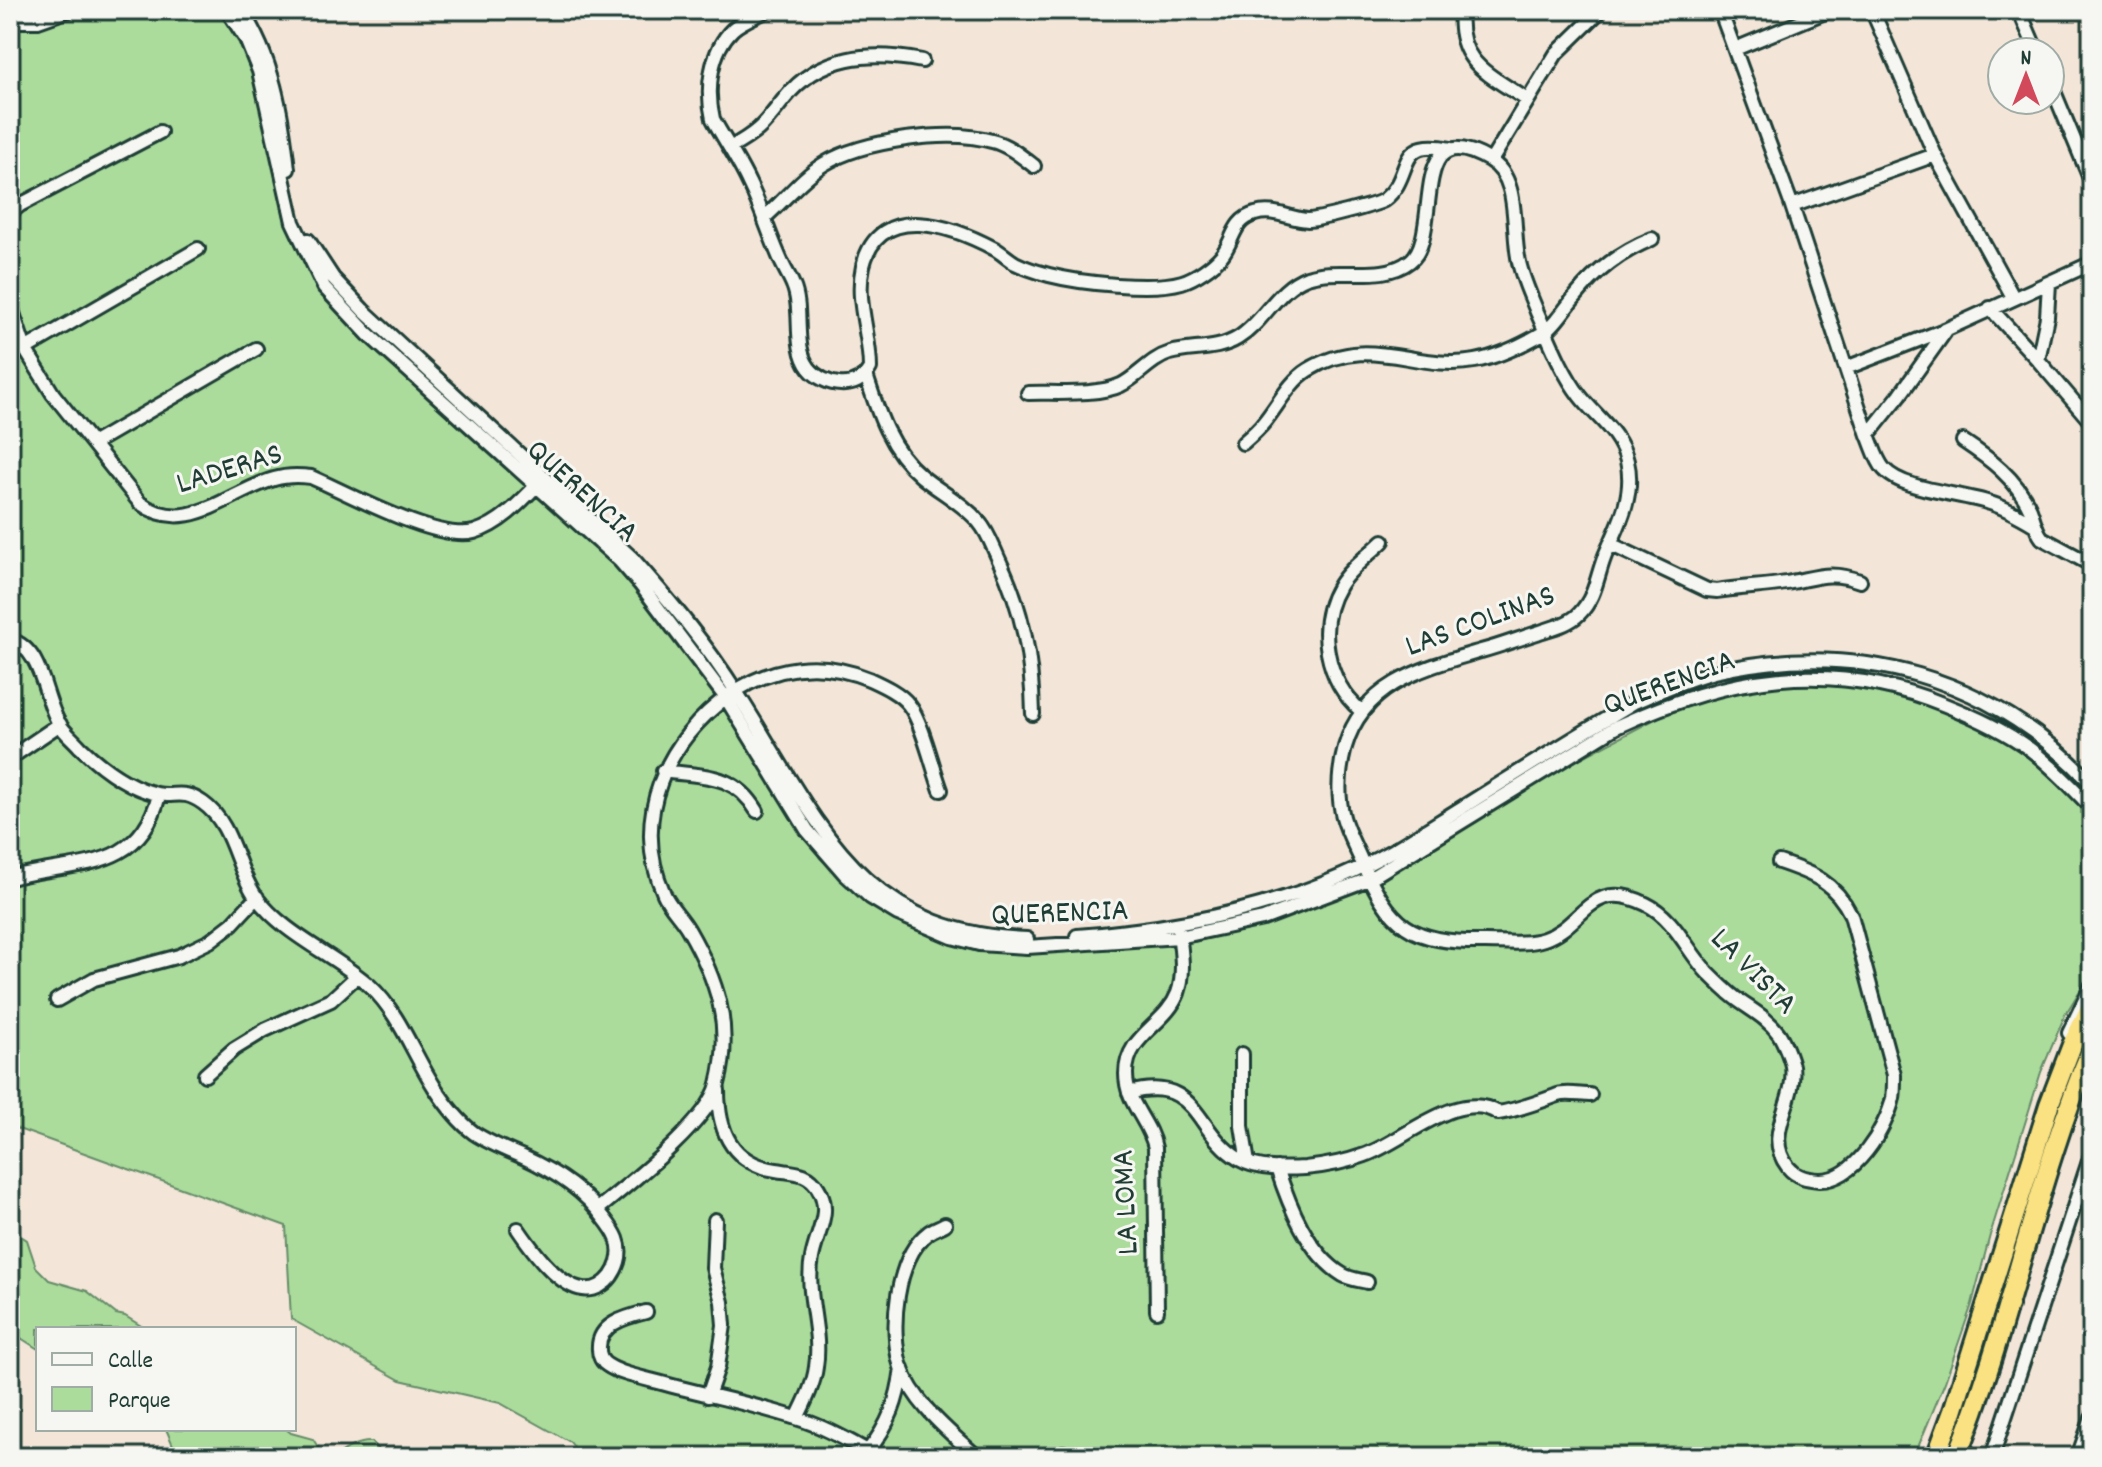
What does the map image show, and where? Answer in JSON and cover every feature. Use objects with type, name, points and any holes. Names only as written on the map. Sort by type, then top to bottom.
[{"type":"highway","points":[[1936,1457],[2060,1074],[2092,1004]]},
{"type":"highway","points":[[1957,1457],[1974,1413],[2075,1077],[2092,1036]]},
{"type":"highway","points":[[2055,1149],[2092,1048]]},
{"type":"street","points":[[10,21],[38,21],[69,10]]},
{"type":"street","name":"QUERENCIA","points":[[227,10],[246,39],[259,71],[296,220],[324,287],[342,310],[535,488],[620,561],[731,694]]},
{"type":"street","name":"QUERENCIA","points":[[241,10],[255,31],[275,84],[296,220],[333,278],[363,310],[632,558],[667,598],[833,844],[865,880],[903,907],[931,921],[959,930],[1025,939],[1238,925],[1292,910],[1369,879],[1634,702],[1710,673],[1763,664],[1823,661],[1877,664],[1934,678],[1987,702],[2058,750],[2092,784]]},
{"type":"street","points":[[767,10],[734,29],[722,43],[715,58],[710,107],[794,286],[799,306],[801,351],[810,370],[832,384],[854,383],[870,368],[860,289],[864,263],[872,244],[890,228],[930,224],[948,228],[989,246],[1015,263],[1073,280],[1108,284],[1170,284],[1198,275],[1222,255],[1246,217],[1268,212],[1307,220],[1382,202],[1395,189],[1405,163],[1420,147],[1464,150],[1491,161],[1556,54],[1601,10]]},
{"type":"street","points":[[1461,10],[1459,31],[1466,52],[1482,72],[1527,100]]},
{"type":"street","points":[[1720,10],[1792,206],[1868,435],[1884,469],[1896,479],[1989,502],[2035,525]]},
{"type":"street","points":[[1735,49],[1830,10]]},
{"type":"street","points":[[1872,10],[1935,155],[2013,297]]},
{"type":"street","points":[[2019,10],[2030,36]]},
{"type":"street","points":[[730,148],[769,122],[804,77],[833,61],[890,55],[922,61]]},
{"type":"street","points":[[2064,116],[2092,183]]},
{"type":"street","points":[[10,213],[160,132]]},
{"type":"street","points":[[764,218],[824,164],[850,152],[885,142],[923,137],[991,140],[1010,148],[1034,166]]},
{"type":"street","points":[[1028,393],[1117,387],[1159,357],[1232,342],[1258,322],[1278,296],[1303,278],[1325,273],[1387,271],[1411,261],[1423,242],[1433,170],[1444,153],[1451,149]]},
{"type":"street","points":[[1792,206],[1935,155]]},
{"type":"street","name":"LAS COLINAS","points":[[1369,879],[1346,826],[1339,785],[1348,737],[1361,711],[1376,695],[1407,676],[1439,662],[1572,620],[1591,598],[1626,504],[1630,473],[1627,457],[1611,428],[1576,389],[1546,332],[1518,261],[1506,178],[1502,169],[1491,161]]},
{"type":"street","points":[[1243,443],[1263,424],[1306,371],[1342,354],[1381,352],[1425,361],[1474,361],[1546,332],[1602,267],[1625,250],[1652,239]]},
{"type":"street","points":[[25,349],[198,249]]},
{"type":"street","points":[[1846,368],[1947,329],[2092,263]]},
{"type":"street","points":[[2038,360],[2047,317],[2049,283]]},
{"type":"street","name":"LADERAS","points":[[10,304],[25,349],[53,394],[140,503],[153,512],[179,517],[204,510],[271,479],[291,475],[311,477],[436,531],[460,534],[496,522],[546,476]]},
{"type":"street","points":[[1990,308],[2092,423]]},
{"type":"street","points":[[1868,435],[1947,329]]},
{"type":"street","points":[[94,443],[256,349]]},
{"type":"street","points":[[866,375],[878,415],[903,458],[971,514],[988,536],[1021,614],[1031,671],[1033,714]]},
{"type":"street","points":[[1963,441],[1994,462],[2009,478],[2030,509],[2042,538],[2092,565]]},
{"type":"street","points":[[1361,711],[1337,682],[1328,653],[1325,626],[1330,605],[1341,583],[1383,541]]},
{"type":"street","points":[[1610,544],[1707,590],[1840,574],[1860,581]]},
{"type":"street","points":[[10,640],[29,650],[60,724],[100,764],[124,780],[159,795],[177,793],[192,797],[205,805],[222,823],[257,897],[296,934],[336,959],[371,987],[403,1030],[431,1081],[455,1116],[475,1133],[561,1178],[598,1209],[618,1239],[619,1255],[612,1275],[594,1288],[577,1288],[560,1278],[518,1229]]},
{"type":"street","points":[[797,1418],[816,1370],[818,1346],[810,1284],[812,1258],[825,1214],[825,1202],[812,1180],[803,1174],[754,1164],[732,1146],[720,1124],[718,1088],[726,1046],[722,1008],[708,968],[687,927],[664,895],[650,846],[654,801],[663,771],[699,723],[731,694],[770,673],[798,666],[852,672],[883,685],[910,706],[941,790]]},
{"type":"street","name":"QUERENCIA","points":[[1179,930],[1258,907],[1364,866],[1539,767],[1642,715],[1715,691],[1766,680],[1822,678],[1874,682],[1922,696],[1980,719],[2031,750],[2092,808]]},
{"type":"street","points":[[1980,719],[1987,702]]},
{"type":"street","points":[[10,758],[60,724]]},
{"type":"street","points":[[663,771],[731,783],[742,790],[757,811]]},
{"type":"street","points":[[10,878],[71,868],[124,850],[145,832],[159,795]]},
{"type":"street","name":"LA VISTA","points":[[1369,879],[1382,906],[1405,927],[1430,938],[1464,942],[1544,939],[1561,929],[1585,906],[1617,896],[1639,900],[1658,911],[1709,973],[1735,998],[1764,1017],[1781,1037],[1792,1066],[1791,1089],[1777,1132],[1778,1148],[1785,1163],[1797,1176],[1816,1180],[1836,1178],[1854,1166],[1876,1134],[1894,1096],[1894,1075],[1851,915],[1842,895],[1820,879],[1779,862]]},
{"type":"street","points":[[1292,910],[1310,897],[1352,881],[1364,866]]},
{"type":"street","points":[[57,1000],[94,979],[179,956],[210,941],[232,924],[257,897]]},
{"type":"street","name":"LA LOMA","points":[[1157,1311],[1155,1148],[1129,1093],[1126,1069],[1129,1053],[1138,1038],[1167,1012],[1177,995],[1182,967],[1179,930]]},
{"type":"street","points":[[205,1075],[234,1049],[265,1030],[331,1000],[357,976]]},
{"type":"street","points":[[2035,1147],[2052,1072],[2092,985]]},
{"type":"street","points":[[1242,1054],[1242,1126],[1248,1163]]},
{"type":"street","points":[[598,1209],[693,1123],[718,1088]]},
{"type":"street","points":[[1129,1093],[1144,1089],[1172,1091],[1188,1103],[1222,1144],[1238,1158],[1277,1168],[1329,1165],[1367,1155],[1462,1106],[1487,1106],[1498,1113],[1534,1102],[1550,1101],[1559,1095],[1590,1095]]},
{"type":"street","points":[[1992,1457],[2092,1152]]},
{"type":"street","points":[[1277,1168],[1285,1193],[1316,1251],[1346,1277],[1367,1282]]},
{"type":"street","points":[[708,1396],[718,1367],[724,1325],[713,1268],[715,1220]]},
{"type":"street","points":[[646,1312],[612,1324],[602,1332],[598,1344],[599,1356],[607,1365],[624,1373],[797,1418],[837,1434],[874,1454],[894,1408],[902,1368],[896,1332],[900,1287],[916,1247],[928,1233],[945,1224]]},
{"type":"street","points":[[902,1368],[933,1415],[977,1457]]},
{"type":"street","points":[[2078,1457],[2092,1417]]},
{"type":"green space","points":[[10,10],[220,10],[240,38],[256,82],[285,222],[318,286],[338,311],[619,565],[703,673],[820,858],[868,902],[931,937],[979,949],[1033,954],[1194,942],[1289,917],[1381,880],[1551,774],[1659,717],[1735,690],[1810,683],[1888,691],[1976,723],[2016,746],[2060,783],[2092,817],[2092,971],[2065,1015],[2041,1072],[1990,1235],[1972,1304],[1945,1382],[1914,1457],[582,1457],[570,1442],[500,1403],[400,1380],[291,1319],[286,1226],[10,1126]]},
{"type":"green space","points":[[10,1229],[27,1240],[36,1267],[49,1280],[87,1291],[116,1314],[143,1327],[36,1327],[36,1348],[10,1331]]},
{"type":"green space","points":[[167,1431],[288,1431],[313,1439],[323,1455],[335,1457],[178,1457]]},
{"type":"green space","points":[[367,1442],[372,1442],[379,1451],[376,1457],[335,1457],[352,1446]]}]
